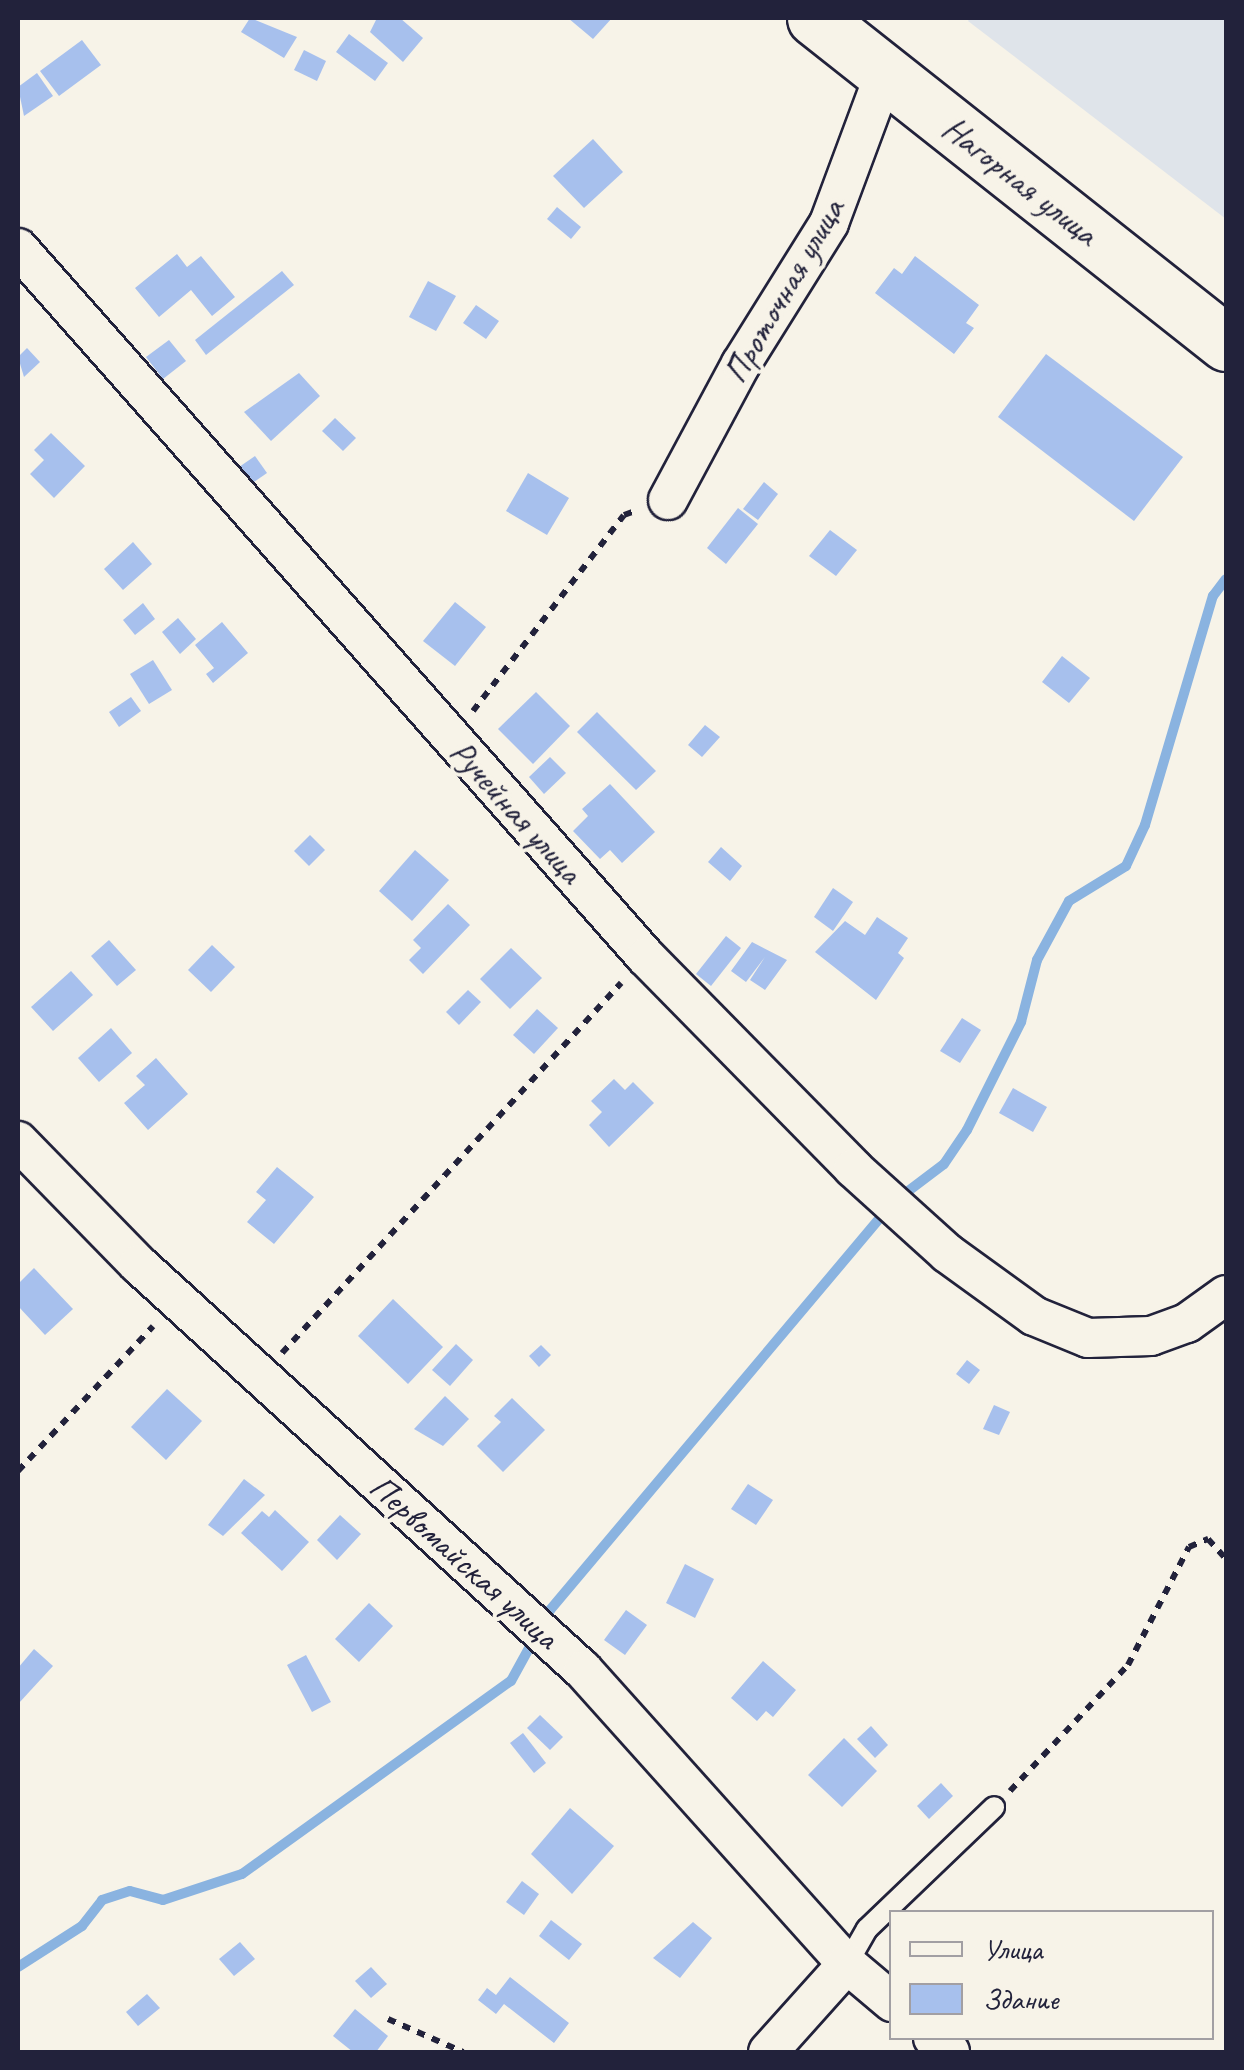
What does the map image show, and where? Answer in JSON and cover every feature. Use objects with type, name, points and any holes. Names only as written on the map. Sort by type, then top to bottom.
[{"type":"main road","name":"Нагорная улица","points":[[815,18],[1226,343]]},
{"type":"street","name":"Проточная улица","points":[[668,500],[741,364],[830,223],[884,75]]},
{"type":"street","name":"Ручейная улица","points":[[18,248],[646,957],[933,1241],[977,1278],[1060,1327],[1088,1338],[1151,1336],[1187,1324],[1226,1295]]},
{"type":"street","name":"Первомайская улица","points":[[18,1141],[178,1300],[582,1670],[846,1964],[889,2000]]},
{"type":"street","points":[[768,2052],[846,1964]]},
{"type":"lane","points":[[846,1964],[867,1929],[994,1807]]},
{"type":"path","points":[[450,740],[624,515],[668,500]]},
{"type":"path","points":[[261,1376],[646,957]]},
{"type":"path","points":[[18,1471],[178,1300]]},
{"type":"path","points":[[994,1807],[1128,1666],[1189,1546],[1208,1539],[1226,1559]]},
{"type":"path","points":[[388,2019],[464,2052]]},
{"type":"shaded area","points":[[1226,18],[1226,219],[968,21]]},
{"type":"building","points":[[250,18],[297,37],[284,58],[241,32]]},
{"type":"building","points":[[377,18],[400,18],[423,38],[403,62],[370,32]]},
{"type":"building","points":[[568,18],[612,18],[593,39]]},
{"type":"building","points":[[349,34],[388,63],[375,81],[336,52]]},
{"type":"building","points":[[82,40],[101,65],[59,96],[40,71]]},
{"type":"building","points":[[304,50],[326,61],[317,81],[294,70]]},
{"type":"building","points":[[37,73],[53,96],[24,116],[18,87]]},
{"type":"building","points":[[593,139],[623,172],[584,208],[553,176]]},
{"type":"building","points":[[557,207],[581,227],[571,239],[547,219]]},
{"type":"building","points":[[177,254],[187,267],[201,256],[235,297],[212,316],[191,290],[159,317],[135,288]]},
{"type":"building","points":[[915,256],[979,305],[966,323],[974,328],[954,354],[875,293],[894,268],[902,274]]},
{"type":"building","points":[[282,271],[294,285],[206,355],[195,340]]},
{"type":"building","points":[[428,281],[456,296],[436,331],[409,317]]},
{"type":"building","points":[[476,305],[499,321],[486,339],[463,323]]},
{"type":"building","points":[[169,340],[186,361],[163,379],[146,357]]},
{"type":"building","points":[[27,348],[40,362],[24,377],[18,357]]},
{"type":"building","points":[[1046,354],[1183,457],[1134,521],[998,417]]},
{"type":"building","points":[[299,373],[320,396],[271,441],[244,412]]},
{"type":"building","points":[[335,418],[356,438],[343,451],[322,431]]},
{"type":"building","points":[[51,433],[85,466],[54,498],[30,474],[44,460],[34,450]]},
{"type":"building","points":[[255,456],[267,473],[241,491],[229,474]]},
{"type":"building","points":[[528,473],[569,498],[547,535],[506,511]]},
{"type":"building","points":[[764,482],[778,494],[758,520],[743,509]]},
{"type":"building","points":[[738,508],[758,524],[726,564],[707,548]]},
{"type":"building","points":[[830,530],[857,550],[836,576],[809,556]]},
{"type":"building","points":[[133,542],[152,564],[123,590],[104,569]]},
{"type":"building","points":[[455,602],[486,627],[455,666],[423,641]]},
{"type":"building","points":[[143,603],[155,619],[135,635],[123,620]]},
{"type":"building","points":[[178,618],[196,639],[180,654],[162,632]]},
{"type":"building","points":[[222,622],[248,653],[213,683],[206,674],[214,668],[195,645]]},
{"type":"building","points":[[1062,656],[1090,678],[1069,703],[1042,682]]},
{"type":"building","points":[[153,660],[172,690],[149,704],[130,674]]},
{"type":"building","points":[[536,692],[570,726],[533,764],[498,729]]},
{"type":"building","points":[[131,697],[141,711],[119,727],[109,712]]},
{"type":"building","points":[[597,712],[656,771],[636,790],[577,732]]},
{"type":"building","points":[[705,725],[720,737],[702,757],[688,745]]},
{"type":"building","points":[[550,757],[566,773],[544,794],[529,777]]},
{"type":"building","points":[[610,784],[655,832],[622,863],[610,850],[600,859],[573,831],[588,816],[582,809]]},
{"type":"building","points":[[310,835],[325,850],[309,866],[294,851]]},
{"type":"building","points":[[721,847],[742,866],[730,881],[708,862]]},
{"type":"building","points":[[415,850],[449,880],[412,921],[379,891]]},
{"type":"building","points":[[833,888],[853,902],[833,931],[814,917]]},
{"type":"building","points":[[448,904],[470,925],[423,974],[409,960],[421,948],[413,940]]},
{"type":"building","points":[[877,917],[908,938],[898,953],[904,958],[876,1000],[815,952],[845,921],[865,935]]},
{"type":"building","points":[[726,936],[741,948],[711,986],[696,974]]},
{"type":"building","points":[[109,940],[136,970],[117,986],[91,956]]},
{"type":"building","points":[[752,942],[787,960],[765,990],[750,980],[765,957],[746,982],[731,971]]},
{"type":"building","points":[[212,945],[235,967],[211,992],[188,970]]},
{"type":"building","points":[[511,948],[542,978],[510,1009],[480,979]]},
{"type":"building","points":[[71,971],[93,995],[53,1031],[31,1007]]},
{"type":"building","points":[[468,990],[481,1002],[459,1025],[446,1012]]},
{"type":"building","points":[[537,1009],[558,1028],[534,1054],[513,1035]]},
{"type":"building","points":[[962,1018],[981,1030],[960,1063],[940,1051]]},
{"type":"building","points":[[111,1028],[132,1053],[99,1082],[78,1058]]},
{"type":"building","points":[[156,1058],[188,1094],[148,1130],[124,1103],[145,1085],[136,1076]]},
{"type":"building","points":[[614,1079],[625,1090],[633,1082],[654,1103],[609,1147],[589,1125],[602,1112],[591,1101]]},
{"type":"building","points":[[1013,1088],[1047,1107],[1033,1132],[999,1113]]},
{"type":"building","points":[[277,1167],[314,1197],[274,1244],[247,1222],[266,1200],[256,1192]]},
{"type":"building","points":[[34,1268],[73,1309],[45,1335],[18,1306],[18,1284]]},
{"type":"building","points":[[393,1299],[443,1347],[408,1384],[358,1336]]},
{"type":"building","points":[[456,1344],[473,1360],[450,1386],[432,1370]]},
{"type":"building","points":[[541,1345],[551,1355],[539,1367],[529,1356]]},
{"type":"building","points":[[967,1360],[980,1370],[969,1384],[956,1374]]},
{"type":"building","points":[[167,1389],[202,1421],[166,1460],[131,1427]]},
{"type":"building","points":[[445,1396],[469,1419],[443,1446],[414,1429]]},
{"type":"building","points":[[512,1398],[545,1430],[503,1472],[477,1446],[501,1422],[494,1416]]},
{"type":"building","points":[[994,1405],[1010,1412],[999,1435],[983,1429]]},
{"type":"building","points":[[244,1479],[265,1495],[223,1536],[208,1525]]},
{"type":"building","points":[[748,1484],[773,1500],[756,1525],[731,1509]]},
{"type":"building","points":[[275,1510],[309,1542],[282,1571],[241,1533],[262,1511],[269,1517]]},
{"type":"building","points":[[340,1515],[361,1534],[337,1560],[317,1540]]},
{"type":"building","points":[[685,1564],[714,1579],[695,1618],[666,1603]]},
{"type":"building","points":[[369,1603],[393,1626],[359,1662],[335,1639]]},
{"type":"building","points":[[626,1610],[647,1625],[625,1655],[604,1640]]},
{"type":"building","points":[[34,1649],[53,1666],[19,1703],[18,1668]]},
{"type":"building","points":[[306,1655],[331,1702],[312,1712],[287,1665]]},
{"type":"building","points":[[763,1661],[796,1690],[773,1717],[766,1711],[757,1721],[731,1698]]},
{"type":"building","points":[[540,1715],[563,1737],[550,1750],[527,1728]]},
{"type":"building","points":[[871,1726],[888,1745],[875,1758],[857,1739]]},
{"type":"building","points":[[523,1733],[546,1763],[534,1773],[510,1743]]},
{"type":"building","points":[[844,1738],[877,1771],[842,1807],[808,1775]]},
{"type":"building","points":[[941,1783],[953,1796],[929,1819],[917,1806]]},
{"type":"building","points":[[570,1808],[614,1846],[572,1894],[531,1854]]},
{"type":"building","points":[[522,1881],[539,1894],[524,1915],[506,1902]]},
{"type":"building","points":[[551,1920],[582,1944],[569,1960],[539,1936]]},
{"type":"building","points":[[693,1922],[712,1938],[680,1978],[653,1958]]},
{"type":"building","points":[[240,1942],[255,1959],[234,1976],[219,1959]]},
{"type":"building","points":[[371,1967],[387,1984],[371,1998],[355,1981]]},
{"type":"building","points":[[510,1977],[569,2023],[554,2043],[504,2004],[496,2014],[478,2000],[487,1988],[496,1995]]},
{"type":"building","points":[[147,1994],[160,2008],[138,2026],[126,2012]]},
{"type":"building","points":[[355,2009],[388,2036],[376,2052],[353,2052],[333,2036]]},
{"type":"waterway","points":[[903,1195],[944,1164],[967,1130],[1021,1022],[1037,960],[1069,901],[1126,866],[1145,825],[1213,596],[1226,579]]},
{"type":"waterway","points":[[18,1967],[82,1926],[102,1900],[130,1891],[163,1900],[242,1874],[511,1681],[550,1610],[879,1219]]}]
